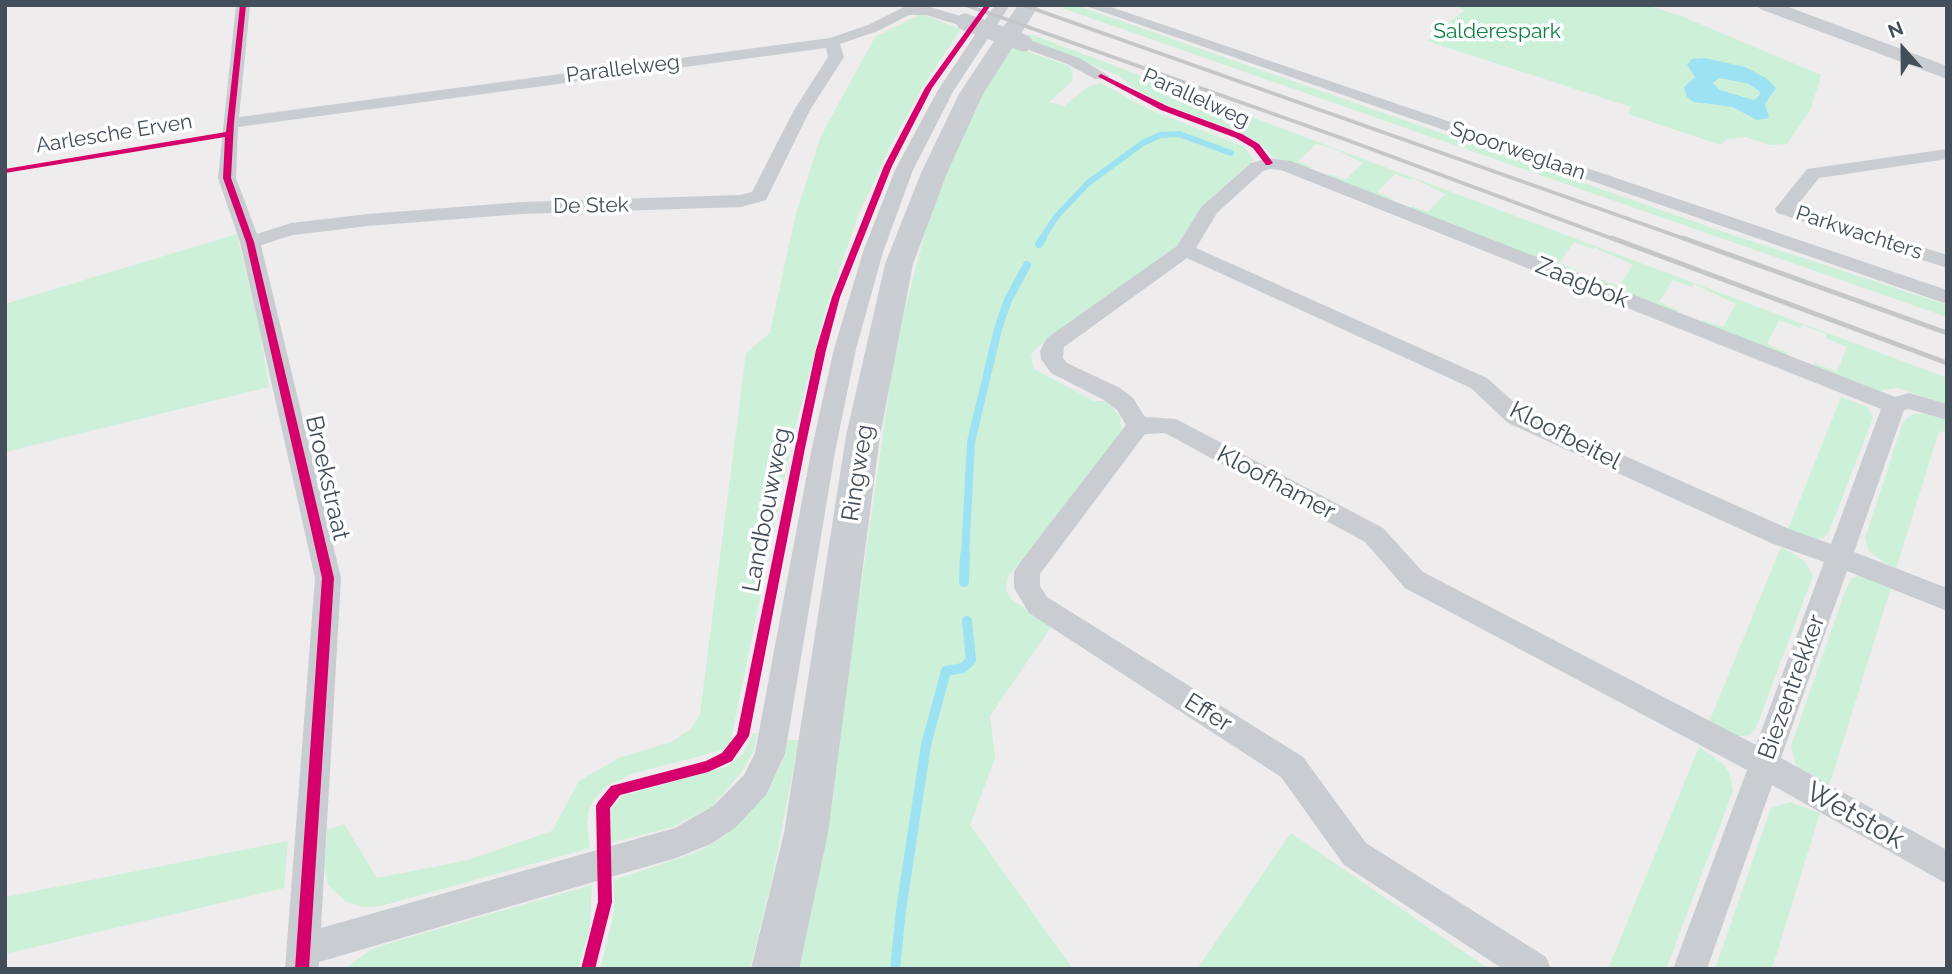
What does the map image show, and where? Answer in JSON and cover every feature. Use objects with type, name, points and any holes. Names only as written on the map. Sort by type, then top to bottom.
[{"type":"main road","name":"Ringweg","points":[[775,969],[806,833],[863,436],[899,264],[934,173],[971,94],[1029,5]]},
{"type":"street","name":"Broekstraat","points":[[243,5],[230,123],[228,178],[250,242],[328,578],[303,959]]},
{"type":"street","name":"Landbouwweg","points":[[303,959],[676,843],[700,833],[724,817],[755,785],[770,754],[823,452],[845,349],[873,252],[904,170],[946,90],[1003,5]]},
{"type":"street","name":"Spoorweglaan","points":[[1090,5],[1947,297]]},
{"type":"street","points":[[1766,5],[1947,73]]},
{"type":"street","name":"Parallelweg","points":[[230,123],[832,42],[873,28],[906,11],[927,10],[965,22],[1073,61],[1101,76]]},
{"type":"street","name":"De Stek","points":[[250,242],[291,229],[368,220],[522,208],[741,201],[759,196],[802,110],[836,57],[832,42]]},
{"type":"street","name":"Parkwachters","points":[[1947,154],[1813,173],[1784,209],[1947,262]]},
{"type":"street","name":"Zaagbok","points":[[1185,250],[1209,210],[1257,167],[1269,163],[1285,165],[1894,405],[1909,401],[1947,412]]},
{"type":"street","points":[[1138,426],[1125,404],[1112,394],[1059,368],[1052,359],[1051,351],[1055,343],[1185,250]]},
{"type":"street","name":"Kloofbeitel","points":[[1185,250],[1479,383],[1516,417],[1780,536],[1899,579],[1947,600]]},
{"type":"street","name":"Biezentrekker","points":[[1690,969],[1894,405]]},
{"type":"street","name":"Kloofhamer","points":[[1138,426],[1168,425],[1374,535],[1414,580],[1764,764]]},
{"type":"street","name":"Effer","points":[[1138,426],[1027,572],[1027,588],[1038,605],[1292,766],[1355,854],[1534,969]]},
{"type":"street","name":"Wetstok","points":[[1764,764],[1947,868]]},
{"type":"green space","points":[[1075,5],[1721,231],[1947,305],[1947,317],[1062,8]]},
{"type":"green space","name":"Salderespark","points":[[1452,5],[1646,5],[1681,16],[1821,75],[1811,109],[1787,144],[1769,145],[1746,137],[1727,139],[1721,145],[1628,114],[1631,107],[1427,41],[1465,10]],"holes":[[[1687,65],[1776,88],[1765,104],[1750,117],[1732,107],[1705,104],[1684,87],[1695,77]]]},
{"type":"green space","points":[[921,14],[961,29],[923,86],[891,145],[858,216],[825,312],[792,442],[730,744],[723,750],[634,773],[607,786],[595,798],[589,810],[587,824],[590,848],[381,906],[364,907],[346,902],[328,885],[325,868],[327,830],[344,824],[377,878],[468,860],[552,831],[579,781],[619,758],[671,742],[691,729],[700,714],[746,353],[770,333],[795,217],[821,136],[875,37]]},
{"type":"green space","points":[[1030,34],[1947,378],[1947,405],[1898,388],[1878,391],[1813,368],[1814,363],[1837,372],[1847,347],[1826,338],[1827,334],[1802,325],[1800,328],[1779,320],[1767,344],[1788,353],[1786,357],[1700,323],[1703,320],[1723,327],[1736,304],[1694,284],[1692,287],[1673,280],[1659,302],[1678,310],[1676,314],[1597,283],[1600,279],[1619,286],[1633,265],[1594,247],[1593,249],[1574,242],[1559,263],[1577,270],[1574,274],[1409,209],[1412,206],[1428,212],[1445,194],[1413,178],[1411,180],[1395,174],[1377,192],[1393,199],[1390,202],[1327,177],[1330,174],[1345,180],[1363,163],[1333,148],[1316,144],[1298,161],[1312,167],[1308,170],[1272,156],[1262,145],[1247,136],[1158,101],[1127,84],[1120,76],[1026,39]]},
{"type":"green space","points":[[1010,45],[1069,66],[1073,74],[1072,81],[1049,102],[1064,106],[1088,87],[1101,83],[1146,108],[1244,147],[1254,160],[1204,204],[1184,238],[1169,253],[1036,348],[1031,355],[1034,369],[1094,401],[1107,401],[1111,404],[1120,418],[1122,433],[1008,577],[1006,591],[1011,599],[1051,627],[990,716],[995,758],[970,825],[1073,969],[796,969],[860,594],[892,371],[903,317],[932,206],[968,121]]},
{"type":"green space","points":[[1719,78],[1749,84],[1760,93],[1759,96],[1754,100],[1720,90],[1713,83]]},
{"type":"green space","points":[[237,234],[260,332],[269,387],[5,452],[5,304]]},
{"type":"green space","points":[[1841,397],[1868,407],[1873,418],[1829,532],[1823,538],[1811,540],[1787,532]]},
{"type":"green space","points":[[1912,414],[1925,414],[1947,420],[1947,433],[1939,431],[1896,569],[1874,556],[1868,549],[1865,538],[1903,422]]},
{"type":"green space","points":[[1781,547],[1805,561],[1813,576],[1756,728],[1750,735],[1732,737],[1707,727]]},
{"type":"green space","points":[[1858,576],[1892,584],[1827,793],[1796,767],[1791,746],[1845,591],[1852,578]]},
{"type":"green space","points":[[753,733],[757,733],[753,752],[741,773],[711,807],[672,827],[610,843],[611,809],[622,796],[726,767],[743,754]]},
{"type":"green space","points":[[788,740],[799,740],[772,879],[750,969],[600,969],[614,913],[614,880],[700,851],[725,836],[762,800],[782,763]]},
{"type":"green space","points":[[1699,747],[1723,764],[1729,772],[1733,791],[1666,969],[1608,969]]},
{"type":"green space","points":[[1790,802],[1820,813],[1772,969],[1715,969],[1771,808]]},
{"type":"green space","points":[[1291,833],[1432,930],[1489,969],[1197,969]]},
{"type":"green space","points":[[288,841],[284,888],[5,954],[5,897]]},
{"type":"green space","points":[[592,885],[590,927],[578,969],[345,969],[370,950],[396,941]]},
{"type":"water","points":[[1705,58],[1745,67],[1766,78],[1776,88],[1765,104],[1769,118],[1757,120],[1732,107],[1694,102],[1687,97],[1684,87],[1695,77],[1687,65],[1692,59]],"holes":[[[1719,78],[1749,84],[1760,92],[1754,100],[1720,90],[1713,83]]]},
{"type":"waterway","points":[[1041,240],[1056,217],[1088,183],[1143,143],[1160,135],[1179,134],[1231,153]]},
{"type":"waterway","points":[[1039,244],[1043,238]]},
{"type":"waterway","points":[[965,556],[971,442],[998,329],[1008,300],[1027,265]]},
{"type":"waterway","points":[[964,582],[965,555]]},
{"type":"waterway","points":[[895,969],[901,910],[926,745],[946,671],[963,668],[971,660],[967,621]]},
{"type":"railway","points":[[966,5],[1347,140],[1616,240]]},
{"type":"railway","points":[[1023,5],[1688,240]]},
{"type":"railway","points":[[1612,238],[1947,363]]},
{"type":"railway","points":[[1683,238],[1947,333]]},
{"type":"cycle path","points":[[243,5],[227,178],[250,242],[328,578],[302,969]]},
{"type":"cycle path","points":[[588,969],[605,902],[603,806],[616,790],[708,766],[727,757],[743,736],[800,448],[821,350],[836,297],[888,166],[929,88],[988,5]]},
{"type":"cycle path","points":[[1101,76],[1164,108],[1239,136],[1256,146],[1269,163]]},
{"type":"cycle path","name":"Aarlesche Erven","points":[[5,171],[229,134]]}]
